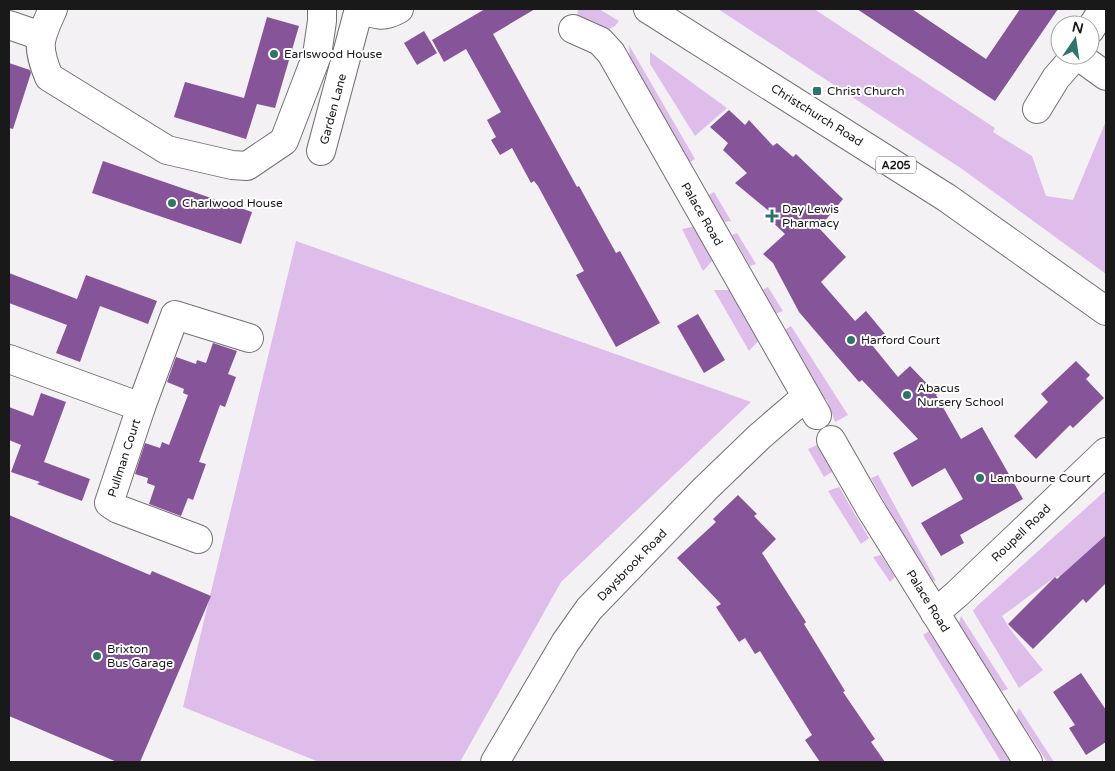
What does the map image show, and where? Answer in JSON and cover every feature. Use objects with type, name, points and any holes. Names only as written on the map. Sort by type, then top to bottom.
[{"type":"main road","points":[[53,9],[41,36],[41,57],[49,77],[167,150],[232,165],[247,166],[284,141],[317,55],[322,9]]},
{"type":"main road","points":[[360,9],[373,14],[388,15],[399,9]]},
{"type":"main road","name":"Garden Lane","points":[[322,151],[360,9]]},
{"type":"main road","name":"Christchurch Road","points":[[648,9],[939,192],[1106,311]]},
{"type":"main road","points":[[9,25],[41,36]]},
{"type":"main road","name":"Palace Road","points":[[573,29],[614,46],[812,407]]},
{"type":"main road","points":[[1037,109],[1056,78],[1067,65]]},
{"type":"main road","points":[[1090,65],[1106,76]]},
{"type":"main road","name":"Pullman Court","points":[[198,539],[118,509],[109,503],[141,407],[175,315],[249,338]]},
{"type":"main road","name":"Pullman Court","points":[[9,359],[141,407]]},
{"type":"main road","name":"Daysbrook Road","points":[[495,762],[565,643],[589,609],[705,489],[759,437],[795,406],[812,407]]},
{"type":"main road","name":"Palace Road","points":[[831,440],[870,508],[1028,762]]},
{"type":"main road","name":"Roupell Road","points":[[935,613],[972,581],[1106,452]]},
{"type":"shaded area","points":[[578,9],[599,9],[619,21],[615,26],[603,32],[577,21]]},
{"type":"shaded area","points":[[718,9],[814,9],[995,128],[993,132],[1032,156],[1046,196],[1073,200],[1106,121],[1106,274],[962,169]]},
{"type":"shaded area","points":[[629,45],[695,159],[687,164],[630,64]]},
{"type":"shaded area","points":[[650,52],[727,108],[695,136],[650,64]]},
{"type":"shaded area","points":[[714,192],[731,221],[724,222],[709,195]]},
{"type":"shaded area","points":[[696,226],[713,260],[703,271],[682,229]]},
{"type":"shaded area","points":[[737,233],[756,264],[750,266],[732,235]]},
{"type":"shaded area","points":[[296,241],[751,402],[561,582],[460,762],[319,762],[183,707]]},
{"type":"shaded area","points":[[768,287],[783,311],[773,315],[759,292]]},
{"type":"shaded area","points":[[714,290],[730,290],[759,340],[749,351]]},
{"type":"shaded area","points":[[791,326],[848,415],[835,422],[827,400],[814,390],[781,332]]},
{"type":"shaded area","points":[[819,444],[832,468],[832,472],[824,477],[808,449]]},
{"type":"shaded area","points":[[878,475],[936,581],[928,580],[871,478]]},
{"type":"shaded area","points":[[839,487],[869,538],[861,544],[828,491]]},
{"type":"shaded area","points":[[1106,490],[1106,535],[1061,576],[1055,577],[1002,616],[1043,670],[1019,688],[973,611]]},
{"type":"shaded area","points":[[881,555],[895,577],[890,582],[873,557]]},
{"type":"shaded area","points":[[961,616],[1008,689],[1002,691],[958,626]]},
{"type":"shaded area","points":[[929,631],[1011,762],[1001,762],[923,635]]},
{"type":"shaded area","points":[[1019,708],[1054,762],[1047,762],[1016,714]]},
{"type":"building","points":[[485,9],[535,9],[493,34],[577,187],[579,186],[616,253],[620,251],[660,323],[616,347],[576,275],[584,271],[538,186],[534,181],[531,183],[512,148],[500,155],[491,140],[496,137],[487,120],[501,112],[466,49],[444,62],[432,40]]},
{"type":"building","points":[[857,9],[912,9],[986,59],[1020,9],[1058,9],[1054,15],[1050,15],[1050,21],[995,101]]},
{"type":"building","name":"Earlswood House","points":[[267,17],[299,26],[275,108],[257,104],[246,139],[174,117],[185,82],[244,98]]},
{"type":"building","points":[[424,31],[437,53],[417,65],[404,43]]},
{"type":"building","points":[[9,63],[30,70],[31,73],[13,129],[9,128]]},
{"type":"building","points":[[729,110],[745,125],[749,120],[773,146],[777,143],[793,157],[796,154],[843,199],[819,228],[846,257],[821,282],[855,321],[866,311],[885,334],[872,345],[898,377],[910,366],[937,394],[961,439],[982,427],[1023,499],[960,535],[964,543],[941,556],[921,523],[963,499],[945,468],[912,487],[893,453],[918,439],[862,380],[859,382],[799,312],[773,263],[763,254],[785,234],[766,216],[770,212],[735,183],[747,173],[723,150],[728,143],[710,127]]},
{"type":"building","name":"Charlwood House","points":[[103,161],[252,212],[241,244],[92,193]]},
{"type":"building","points":[[9,273],[77,299],[86,275],[157,301],[148,324],[100,306],[80,362],[56,353],[67,325],[9,303]]},
{"type":"building","points":[[698,314],[725,360],[704,373],[677,326]]},
{"type":"building","points":[[213,343],[237,351],[228,374],[236,377],[225,407],[220,405],[199,462],[206,464],[193,500],[188,498],[181,516],[149,504],[155,486],[147,483],[148,478],[135,474],[145,443],[160,448],[162,442],[169,445],[188,395],[183,393],[184,389],[167,382],[176,357],[196,364],[197,360],[206,363]]},
{"type":"building","points":[[1076,361],[1090,375],[1086,379],[1104,398],[1073,428],[1070,425],[1036,459],[1014,436],[1048,402],[1041,394]]},
{"type":"building","points":[[41,393],[66,402],[44,462],[90,479],[82,501],[37,484],[40,482],[11,472],[21,445],[9,440],[9,407],[33,416]]},
{"type":"building","points":[[738,495],[757,514],[754,516],[776,539],[762,553],[806,622],[804,624],[845,691],[843,692],[875,739],[871,742],[885,762],[820,762],[805,740],[812,735],[760,651],[755,654],[745,638],[739,642],[716,607],[721,604],[677,558],[716,522],[713,519]]},
{"type":"building","name":"Brixton Bus Garage","points":[[9,515],[150,575],[152,571],[211,596],[140,762],[117,762],[9,716]]},
{"type":"building","points":[[1106,535],[1106,583],[1086,603],[1083,599],[1033,649],[1008,624],[1055,577],[1057,579]]},
{"type":"building","points":[[1081,673],[1106,710],[1106,742],[1086,755],[1069,728],[1075,725],[1053,692]]},
{"type":"place","name":"Earlswood House","points":[[274,54]]},
{"type":"place","name":"Christ Church","points":[[817,91]]},
{"type":"place","name":"Charlwood House","points":[[172,203]]},
{"type":"place","name":"Day Lewis Pharmacy","points":[[772,216]]},
{"type":"place","name":"Harford Court","points":[[851,340]]},
{"type":"place","name":"Abacus Nursery School","points":[[907,395]]},
{"type":"place","name":"Lambourne Court","points":[[980,478]]},
{"type":"place","name":"Brixton Bus Garage","points":[[97,656]]}]
